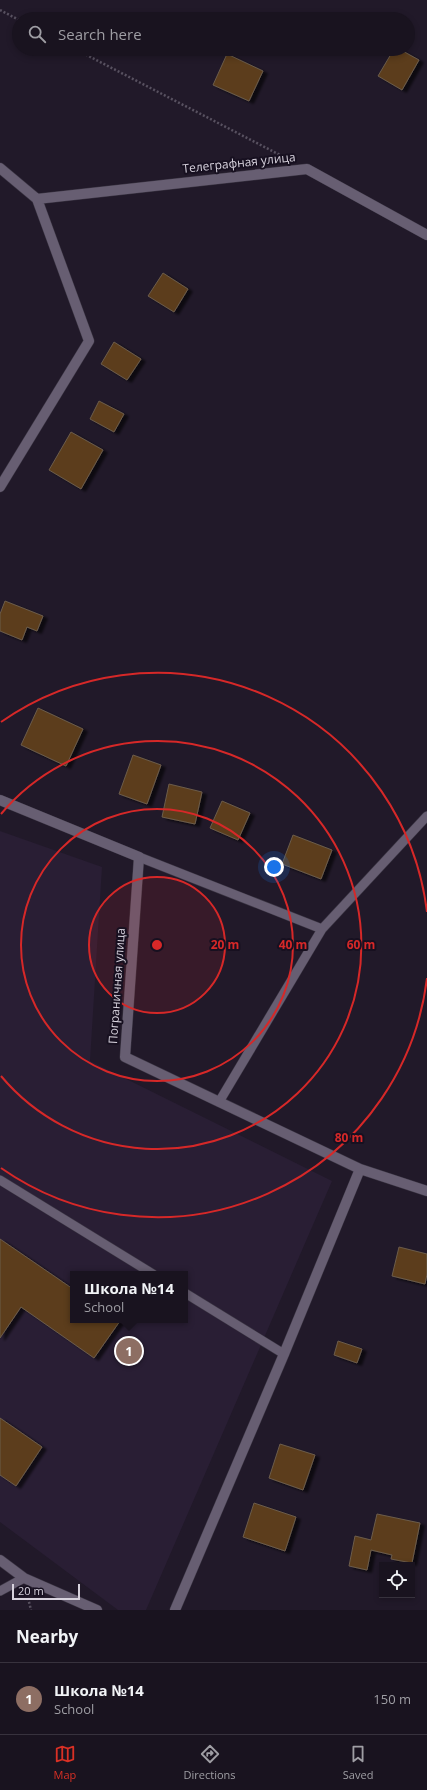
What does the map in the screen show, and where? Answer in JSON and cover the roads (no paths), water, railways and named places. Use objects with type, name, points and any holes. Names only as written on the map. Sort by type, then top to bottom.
[{"type":"street","points":[[0,168],[37,199],[89,341],[0,487]]},
{"type":"street","name":"Телеграфная улица","points":[[37,199],[307,169],[427,235]]},
{"type":"street","points":[[0,800],[139,857]]},
{"type":"street","name":"Пограничная улица","points":[[139,857],[125,1057],[360,1169],[427,1191]]},
{"type":"street","points":[[175,1610],[284,1354],[360,1169]]},
{"type":"street","points":[[0,1560],[24,1578],[97,1610]]},
{"type":"lane","points":[[219,1102],[322,929],[427,816]]},
{"type":"lane","points":[[139,857],[322,929]]},
{"type":"lane","points":[[0,1180],[148,1271]]},
{"type":"lane","points":[[188,1295],[284,1354]]},
{"type":"lane","points":[[0,1591],[24,1578]]},
{"type":"place","name":"Школа №14","points":[[129,1351]]}]
